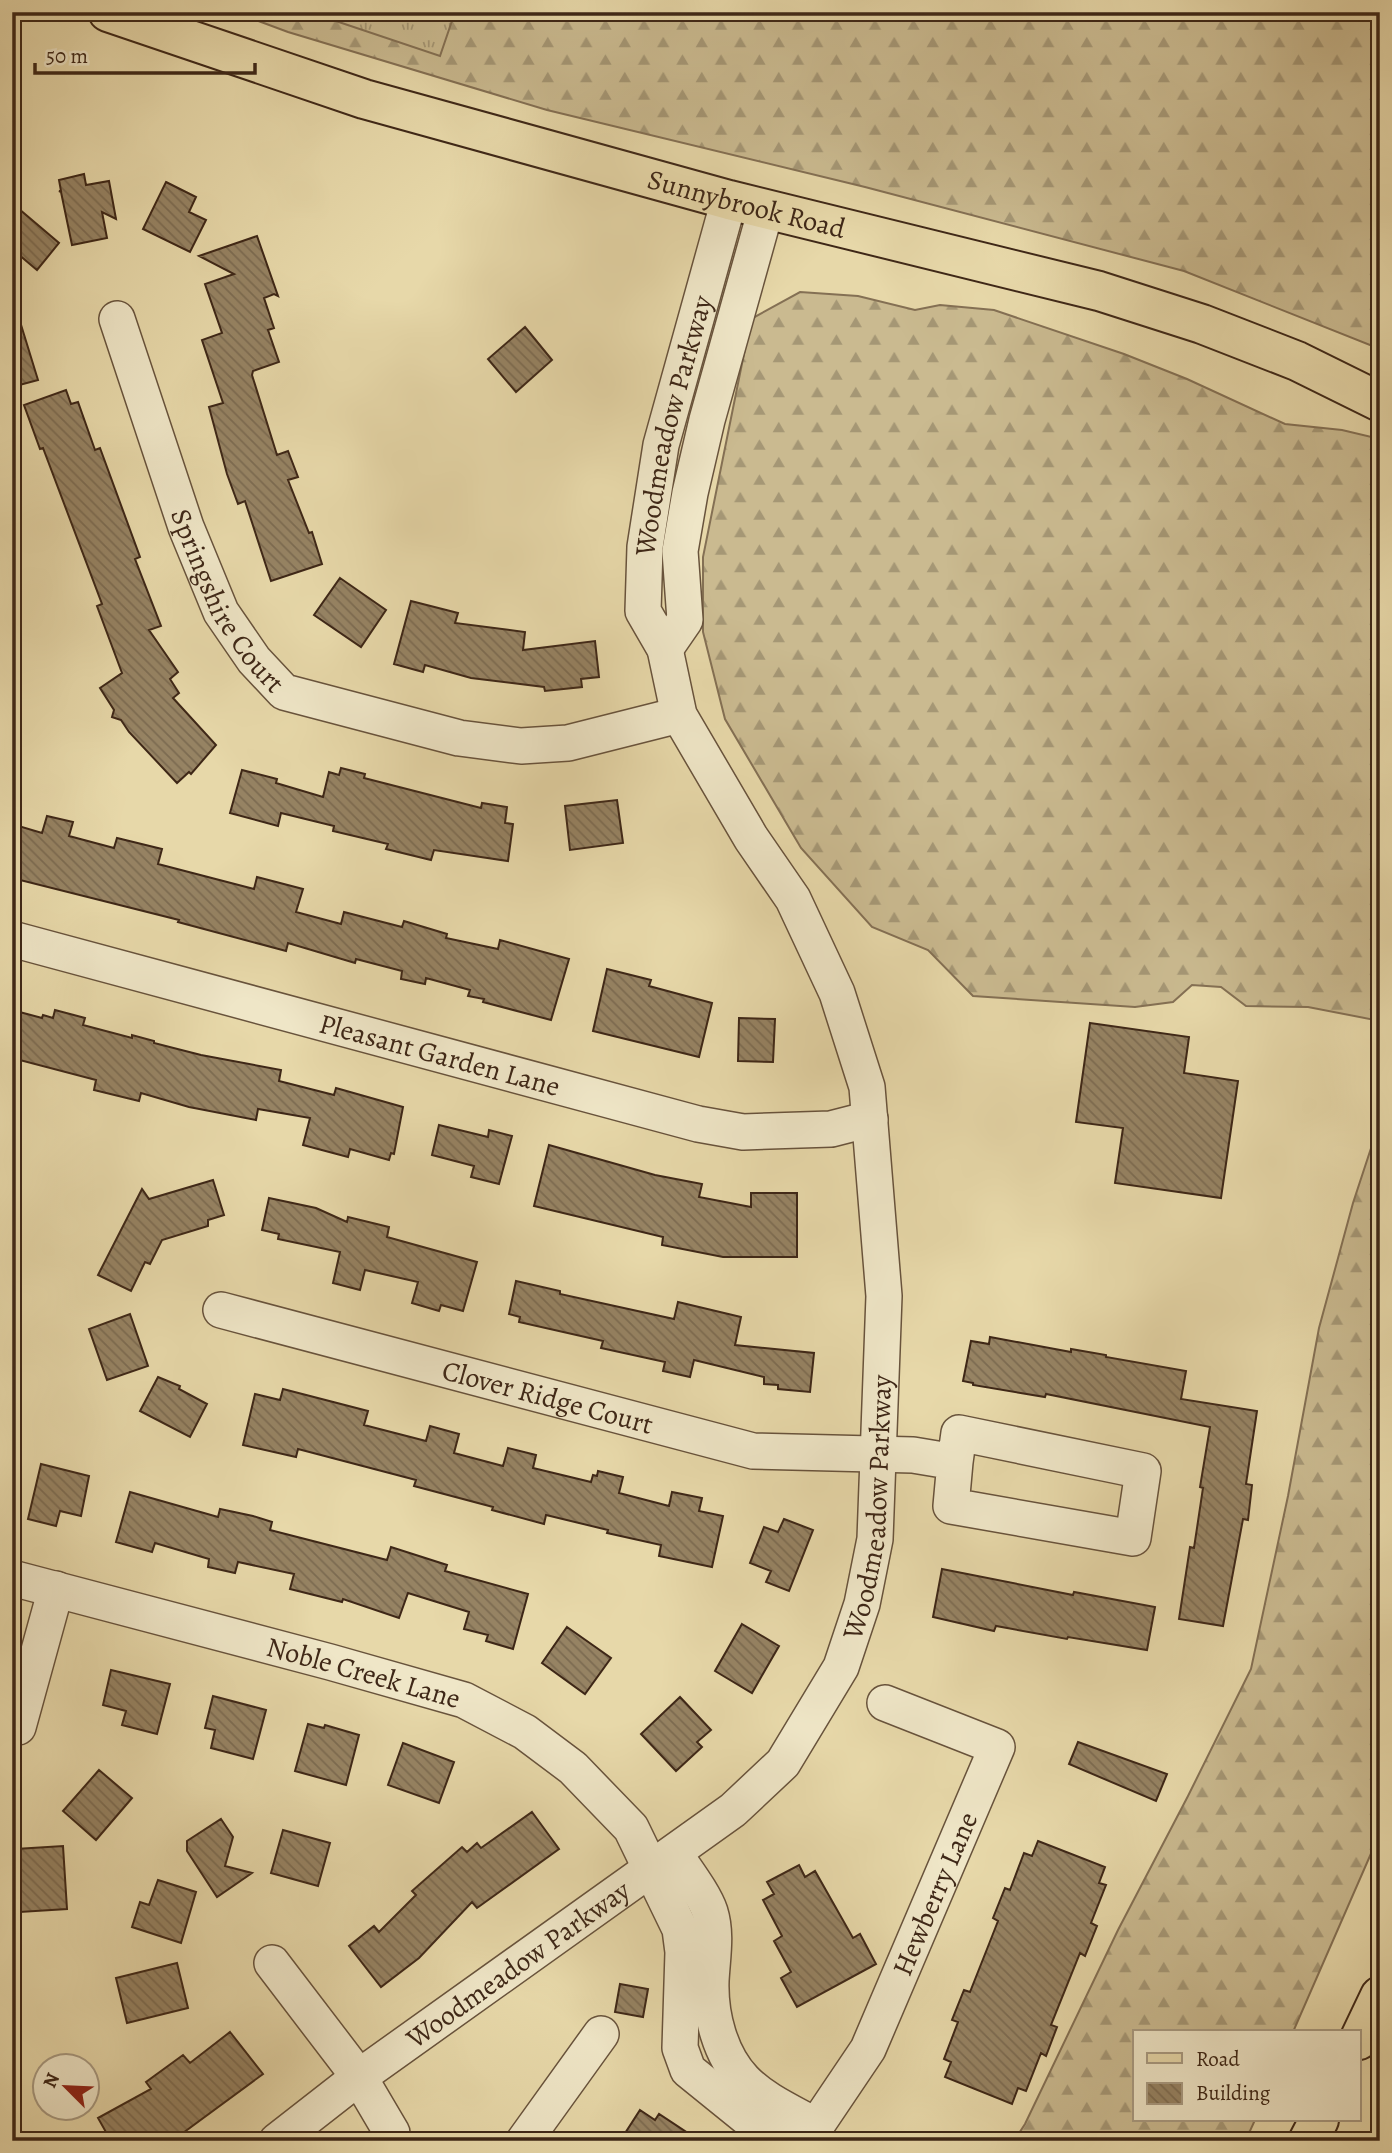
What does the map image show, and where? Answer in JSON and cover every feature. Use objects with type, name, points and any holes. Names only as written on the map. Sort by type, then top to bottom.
[{"type":"main road","name":"Sunnybrook Road","points":[[108,12],[364,99],[729,200],[1099,291],[1202,324],[1297,361],[1380,402]]},
{"type":"main road","points":[[1360,2038],[1380,1996]]},
{"type":"main road","points":[[1308,2141],[1318,2122]]},
{"type":"street","name":"Woodmeadow Parkway","points":[[276,2141],[359,2077],[733,1810],[783,1763],[841,1667],[862,1604],[875,1539],[884,1296],[867,1087],[837,993],[821,958],[793,899],[751,838],[679,715],[665,649],[643,611],[645,547],[661,444],[729,200]]},
{"type":"street","name":"Woodmeadow Parkway","points":[[665,649],[685,620],[680,551],[699,454],[765,209]]},
{"type":"street","name":"Springshire Court","points":[[117,319],[186,527],[221,612],[254,660],[284,692],[459,738],[521,746],[568,743],[679,715]]},
{"type":"street","points":[[661,444],[699,454]]},
{"type":"street","name":"Pleasant Garden Lane","points":[[12,939],[698,1124],[743,1132],[831,1129],[870,1119]]},
{"type":"street","name":"Clover Ridge Court","points":[[221,1310],[753,1451],[913,1455],[955,1462]]},
{"type":"street","points":[[959,1433],[1143,1471],[1133,1538],[951,1506],[955,1462],[959,1433]]},
{"type":"street","name":"Noble Creek Lane","points":[[12,1578],[464,1700],[524,1732],[573,1768],[662,1862]]},
{"type":"street","points":[[18,1727],[56,1590]]},
{"type":"street","name":"Hewberry Lane","points":[[811,2134],[868,2049],[997,1747],[885,1703]]},
{"type":"street","points":[[662,1862],[710,1910],[714,1927],[711,1986],[713,2020],[734,2067],[745,2081],[811,2134]]},
{"type":"street","points":[[662,1862],[680,1929],[683,1952],[680,2048],[688,2070],[751,2121],[784,2141]]},
{"type":"street","points":[[272,1963],[359,2077],[392,2133],[392,2141]]},
{"type":"street","points":[[524,2141],[601,2034]]},
{"type":"green space","points":[[234,12],[1380,12],[1380,349],[1184,271],[865,187],[547,110],[288,32]]},
{"type":"green space","points":[[309,12],[455,12],[440,56]]},
{"type":"green space","points":[[800,292],[858,296],[915,310],[940,305],[994,310],[1124,354],[1187,379],[1285,424],[1342,430],[1380,439],[1380,1042],[1375,1020],[1308,1007],[1246,1006],[1221,987],[1192,985],[1173,1002],[1135,1007],[973,996],[928,950],[872,927],[801,848],[725,719],[703,632],[703,557],[751,319]]},
{"type":"green space","points":[[1380,1086],[1380,1833],[1294,2030],[1133,2030],[1133,2122],[1254,2122],[1250,2131],[1238,2141],[1014,2141],[1025,2124],[1118,1930],[1251,1669],[1288,1496],[1319,1328],[1353,1203],[1375,1136]]},
{"type":"building","points":[[84,174],[86,185],[109,181],[116,219],[102,212],[107,238],[72,245],[59,191],[59,180]]},
{"type":"building","points":[[166,182],[196,197],[189,212],[206,220],[190,252],[143,229]]},
{"type":"building","points":[[12,203],[59,243],[37,270],[12,249]]},
{"type":"building","points":[[257,236],[278,296],[274,294],[264,298],[274,328],[268,330],[279,362],[253,371],[252,375],[277,455],[288,451],[298,477],[288,480],[309,533],[312,532],[322,564],[271,581],[245,501],[238,504],[227,474],[209,407],[223,403],[202,340],[222,333],[205,284],[234,274],[199,256]]},
{"type":"building","points":[[18,315],[38,380],[12,387],[12,316]]},
{"type":"building","points":[[525,327],[552,360],[516,392],[488,359]]},
{"type":"building","points":[[66,390],[71,404],[78,402],[95,450],[100,448],[140,557],[135,559],[161,626],[149,630],[178,672],[170,679],[179,693],[173,698],[216,745],[191,774],[189,772],[177,783],[121,720],[112,717],[114,710],[100,688],[122,673],[97,606],[102,604],[24,405]]},
{"type":"building","points":[[340,578],[386,610],[361,647],[314,615]]},
{"type":"building","points":[[411,601],[458,613],[455,623],[525,632],[523,650],[595,641],[599,677],[581,679],[582,687],[545,691],[544,687],[471,678],[425,665],[423,672],[394,664]]},
{"type":"building","points":[[341,768],[365,774],[364,778],[481,808],[482,803],[507,807],[505,823],[513,824],[508,861],[434,850],[431,860],[386,849],[388,844],[333,831],[334,826],[281,813],[278,826],[230,813],[242,770],[277,779],[276,783],[323,797],[329,772],[339,775]]},
{"type":"building","points":[[617,800],[623,843],[570,850],[565,806]]},
{"type":"building","points":[[47,816],[73,822],[69,836],[114,848],[117,838],[162,849],[158,864],[254,889],[257,877],[303,889],[296,912],[341,924],[344,912],[402,927],[404,921],[447,934],[446,938],[498,949],[500,940],[569,959],[551,1020],[483,1002],[484,999],[468,996],[470,990],[426,978],[425,984],[401,979],[402,971],[356,959],[355,963],[288,943],[286,951],[178,922],[179,920],[12,878],[12,824],[42,833]]},
{"type":"building","points":[[607,969],[651,980],[649,986],[712,1003],[699,1057],[593,1031]]},
{"type":"building","points":[[12,1010],[42,1018],[43,1015],[53,1018],[55,1010],[85,1018],[83,1025],[132,1038],[132,1035],[201,1055],[281,1070],[279,1081],[334,1095],[336,1088],[403,1107],[394,1154],[391,1153],[389,1160],[350,1149],[348,1157],[303,1145],[310,1118],[258,1109],[256,1120],[189,1107],[141,1093],[139,1101],[94,1090],[96,1080],[12,1058]]},
{"type":"building","points":[[739,1018],[775,1019],[773,1062],[738,1061]]},
{"type":"building","points":[[1090,1023],[1189,1037],[1184,1073],[1238,1081],[1221,1198],[1115,1183],[1123,1128],[1076,1122]]},
{"type":"building","points":[[439,1125],[488,1137],[489,1130],[512,1136],[499,1184],[471,1177],[474,1166],[432,1155]]},
{"type":"building","points":[[549,1145],[655,1175],[702,1184],[699,1197],[751,1207],[751,1193],[797,1193],[797,1257],[723,1257],[662,1245],[663,1237],[534,1206]]},
{"type":"building","points":[[213,1180],[224,1215],[208,1220],[208,1226],[162,1240],[150,1264],[145,1262],[131,1291],[98,1275],[142,1189],[149,1199]]},
{"type":"building","points":[[269,1198],[316,1208],[347,1222],[348,1217],[389,1227],[387,1237],[477,1262],[463,1311],[441,1305],[439,1311],[412,1303],[418,1282],[365,1270],[360,1290],[333,1283],[340,1252],[278,1239],[279,1234],[262,1230]]},
{"type":"building","points":[[516,1281],[560,1291],[560,1294],[674,1319],[678,1302],[741,1317],[735,1345],[814,1353],[810,1392],[778,1389],[778,1385],[764,1384],[764,1377],[694,1360],[690,1377],[663,1371],[665,1362],[601,1348],[603,1341],[519,1322],[520,1317],[509,1314]]},
{"type":"building","points":[[130,1314],[148,1366],[107,1380],[89,1329]]},
{"type":"building","points":[[990,1337],[1186,1371],[1181,1399],[1257,1411],[1246,1484],[1252,1485],[1248,1520],[1243,1519],[1223,1626],[1179,1619],[1190,1547],[1194,1548],[1210,1427],[1046,1394],[1045,1397],[963,1381],[971,1341],[989,1344]]},
{"type":"building","points":[[158,1377],[180,1386],[179,1389],[207,1404],[190,1437],[140,1411]]},
{"type":"building","points":[[283,1389],[368,1411],[364,1425],[426,1441],[430,1426],[459,1434],[454,1453],[503,1466],[508,1448],[536,1455],[533,1468],[591,1482],[598,1471],[623,1477],[619,1493],[669,1506],[672,1492],[702,1498],[699,1511],[723,1516],[712,1567],[659,1556],[661,1545],[546,1515],[544,1524],[414,1486],[416,1480],[298,1449],[296,1457],[243,1445],[255,1394],[280,1400]]},
{"type":"building","points":[[41,1464],[89,1476],[81,1516],[60,1511],[56,1526],[28,1519]]},
{"type":"building","points":[[130,1492],[218,1517],[220,1509],[253,1516],[272,1522],[270,1530],[387,1560],[391,1547],[447,1565],[445,1571],[528,1594],[513,1649],[486,1641],[488,1635],[464,1629],[469,1612],[408,1593],[399,1618],[343,1599],[342,1602],[290,1589],[294,1574],[238,1562],[235,1573],[208,1567],[209,1559],[155,1543],[152,1552],[116,1542]]},
{"type":"building","points":[[784,1519],[813,1530],[789,1591],[766,1582],[771,1571],[750,1563],[764,1527],[778,1532]]},
{"type":"building","points":[[942,1569],[1073,1595],[1074,1592],[1155,1607],[1147,1650],[996,1626],[994,1631],[933,1617]]},
{"type":"building","points":[[742,1624],[779,1646],[752,1693],[715,1671]]},
{"type":"building","points":[[567,1627],[611,1658],[585,1694],[542,1663]]},
{"type":"building","points":[[111,1670],[170,1684],[157,1734],[122,1725],[126,1711],[103,1705]]},
{"type":"building","points":[[213,1696],[266,1710],[253,1759],[211,1748],[215,1730],[205,1728]]},
{"type":"building","points":[[680,1697],[711,1730],[697,1742],[702,1747],[676,1771],[641,1734]]},
{"type":"building","points":[[308,1724],[324,1728],[325,1725],[359,1735],[346,1785],[295,1771]]},
{"type":"building","points":[[1078,1742],[1167,1774],[1156,1801],[1069,1764]]},
{"type":"building","points":[[403,1743],[454,1762],[439,1803],[388,1785]]},
{"type":"building","points":[[99,1770],[132,1798],[96,1840],[63,1811]]},
{"type":"building","points":[[532,1812],[559,1849],[477,1908],[472,1902],[419,1958],[381,1987],[349,1946],[374,1926],[379,1932],[416,1895],[412,1891],[462,1847],[467,1852],[477,1843],[481,1848]]},
{"type":"building","points":[[221,1819],[233,1837],[225,1866],[252,1873],[217,1897],[187,1851],[187,1841]]},
{"type":"building","points":[[283,1830],[330,1843],[318,1886],[271,1873]]},
{"type":"building","points":[[1038,1841],[1105,1867],[1099,1883],[1106,1885],[1091,1923],[1097,1926],[1085,1956],[1080,1953],[1051,2025],[1057,2027],[1046,2056],[1041,2053],[1026,2091],[1018,2088],[1012,2104],[945,2077],[951,2062],[944,2059],[958,2022],[952,2020],[964,1990],[970,1992],[998,1921],[993,1918],[1005,1888],[1010,1890],[1024,1853],[1032,1856]]},
{"type":"building","points":[[63,1846],[67,1909],[20,1912],[16,1849]]},
{"type":"building","points":[[799,1865],[805,1877],[815,1871],[853,1938],[860,1934],[876,1964],[797,2007],[781,1978],[791,1972],[774,1941],[782,1936],[763,1900],[774,1894],[767,1882]]},
{"type":"building","points":[[158,1880],[196,1892],[181,1943],[132,1927],[140,1902],[149,1905]]},
{"type":"building","points":[[177,1963],[188,2008],[127,2023],[116,1978]]},
{"type":"building","points":[[620,1984],[648,1989],[643,2017],[615,2012]]},
{"type":"building","points":[[230,2032],[263,2074],[172,2141],[111,2141],[100,2122],[102,2116],[151,2089],[146,2082],[183,2055],[190,2063]]},
{"type":"building","points":[[640,2110],[655,2120],[659,2114],[700,2141],[620,2141]]}]
